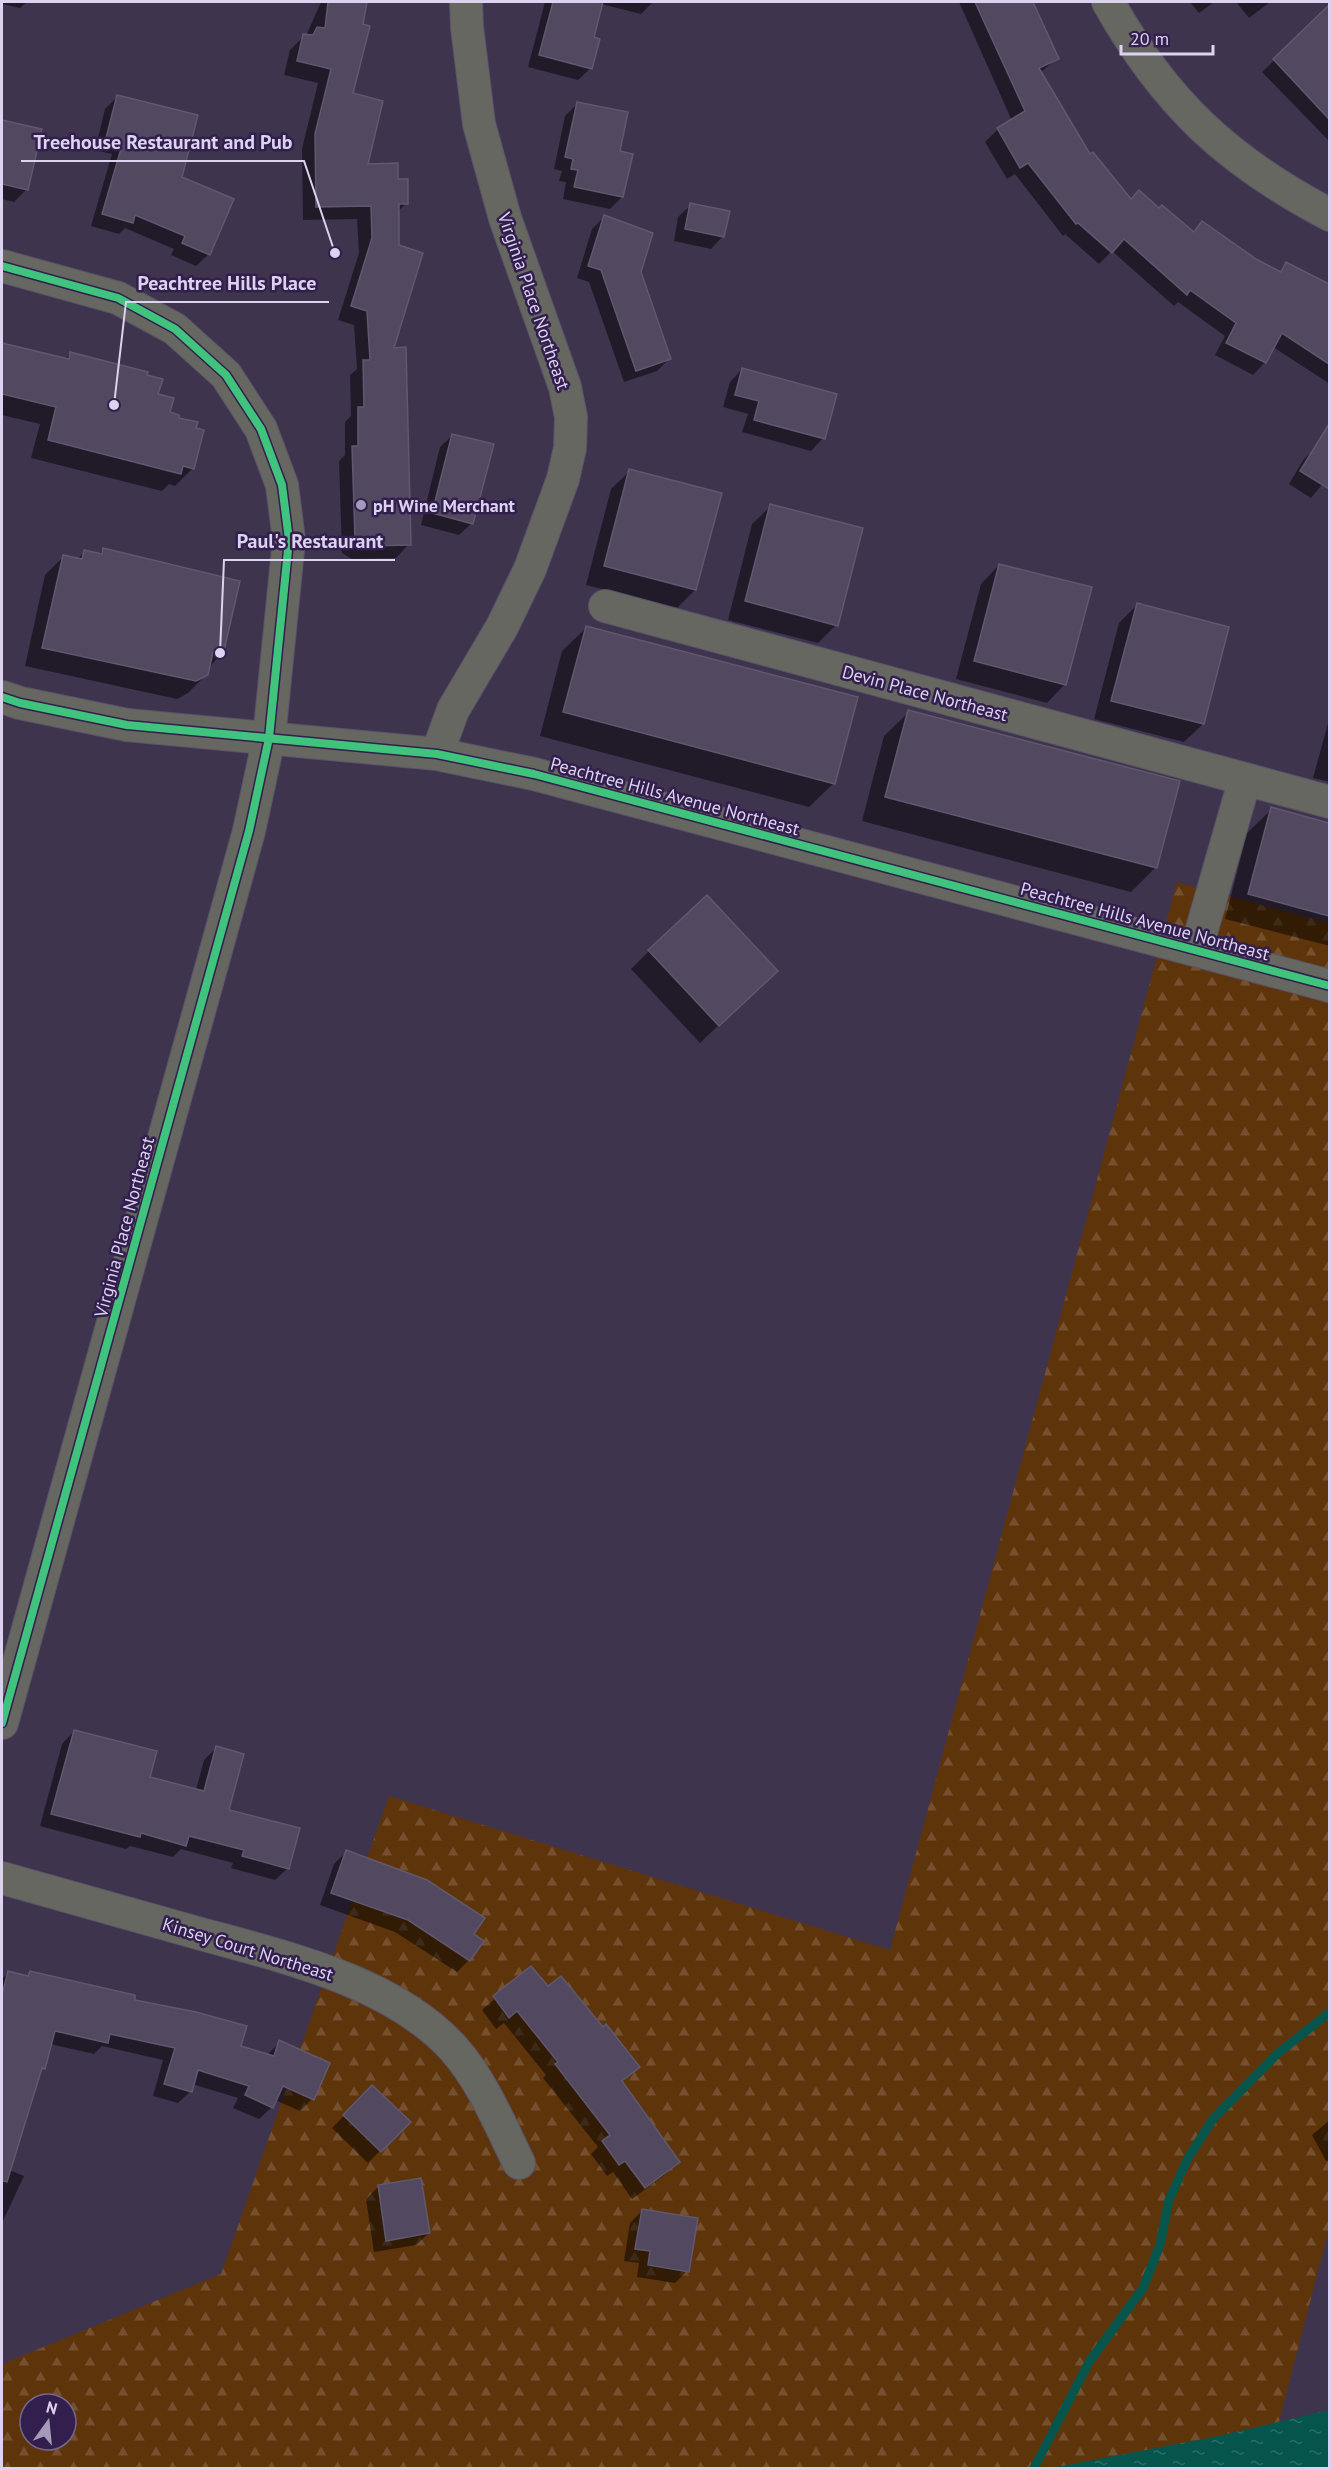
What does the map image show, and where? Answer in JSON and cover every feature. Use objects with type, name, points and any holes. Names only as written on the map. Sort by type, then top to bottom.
[{"type":"street","name":"Virginia Place Northeast","points":[[437,754],[453,710],[502,627],[530,569],[563,479],[570,448],[571,417],[565,387],[505,218],[479,124],[466,27],[466,2]]},
{"type":"street","points":[[1108,2],[1132,44],[1167,91],[1202,128],[1247,166],[1289,194],[1329,215]]},
{"type":"street","name":"Virginia Place Northeast","points":[[2,266],[118,298],[175,329],[226,375],[261,429],[282,485],[289,540],[269,738],[249,831],[2,1723]]},
{"type":"street","name":"Devin Place Northeast","points":[[605,606],[1329,802]]},
{"type":"street","name":"Peachtree Hills Avenue Northeast","points":[[2,696],[20,703],[127,725],[437,754],[534,774],[1329,986]]},
{"type":"street","points":[[1196,950],[1245,779]]},
{"type":"street","name":"Kinsey Court Northeast","points":[[2,1878],[309,1964],[368,1987],[423,2021],[454,2049],[478,2083],[519,2163]]},
{"type":"green space","points":[[1177,882],[1329,923],[1330,2225],[1267,2468],[2,2468],[2,2364],[221,2274],[389,1796],[890,1950]]},
{"type":"water","points":[[1329,2410],[1329,2468],[1051,2468],[1214,2437]]},
{"type":"building","points":[[328,2],[367,2],[363,24],[370,26],[353,93],[383,101],[368,164],[398,163],[398,179],[408,179],[408,204],[399,204],[399,245],[423,253],[394,348],[406,347],[411,545],[366,546],[355,539],[352,446],[358,446],[358,407],[364,407],[363,360],[370,360],[367,311],[351,306],[372,238],[371,206],[316,207],[315,134],[331,69],[297,61],[303,34],[313,35],[317,27],[325,28]]},
{"type":"building","points":[[553,2],[603,2],[594,37],[600,39],[592,69],[539,55]]},
{"type":"building","points":[[975,2],[1033,2],[1059,59],[1039,68],[1090,154],[1093,152],[1131,199],[1139,190],[1159,208],[1162,205],[1194,232],[1202,221],[1256,259],[1281,272],[1286,262],[1329,284],[1329,364],[1282,333],[1266,363],[1226,343],[1236,323],[1190,290],[1187,295],[1124,239],[1112,253],[1078,223],[1076,224],[1028,163],[1020,168],[997,128],[1025,111]]},
{"type":"building","points":[[1329,5],[1329,119],[1273,59]]},
{"type":"building","points":[[117,95],[198,115],[182,177],[234,199],[210,255],[182,243],[185,236],[135,215],[133,223],[102,214],[123,142],[106,138]]},
{"type":"building","points":[[577,102],[628,112],[620,151],[633,154],[623,197],[574,187],[578,170],[571,169],[573,159],[565,157]]},
{"type":"building","points":[[2,120],[42,129],[28,190],[2,184]]},
{"type":"building","points":[[690,203],[730,211],[724,237],[685,229]]},
{"type":"building","points":[[604,215],[653,233],[641,272],[671,359],[636,371],[601,270],[588,266]]},
{"type":"building","points":[[2,343],[69,359],[70,352],[148,372],[147,375],[163,379],[158,394],[174,398],[170,412],[179,415],[179,418],[198,422],[196,428],[204,430],[194,469],[183,466],[181,474],[48,440],[56,407],[2,394]]},
{"type":"building","points":[[742,368],[837,394],[825,439],[754,420],[759,401],[735,395]]},
{"type":"building","points":[[1329,424],[1329,489],[1300,471]]},
{"type":"building","points":[[452,434],[494,444],[473,524],[432,513]]},
{"type":"building","points":[[629,469],[722,493],[696,590],[604,566]]},
{"type":"building","points":[[770,504],[863,528],[838,626],[745,601]]},
{"type":"building","points":[[103,548],[240,581],[223,655],[213,652],[208,675],[196,681],[42,648],[63,555],[82,559],[84,550],[102,554]]},
{"type":"building","points":[[999,564],[1092,587],[1066,685],[974,661]]},
{"type":"building","points":[[1137,603],[1229,627],[1204,724],[1111,701]]},
{"type":"building","points":[[586,626],[858,697],[835,784],[563,712]]},
{"type":"building","points":[[908,710],[1180,781],[1157,868],[885,797]]},
{"type":"building","points":[[1271,807],[1329,823],[1329,916],[1248,894]]},
{"type":"building","points":[[707,895],[778,971],[719,1026],[648,950]]},
{"type":"building","points":[[74,1730],[157,1751],[150,1777],[204,1791],[216,1746],[244,1754],[229,1810],[300,1828],[289,1869],[242,1856],[244,1850],[189,1836],[186,1846],[141,1833],[140,1837],[51,1814]]},
{"type":"building","points":[[346,1850],[427,1880],[485,1918],[474,1934],[484,1941],[470,1961],[408,1920],[331,1893]]},
{"type":"building","points":[[531,1966],[548,1986],[561,1976],[603,2027],[606,2024],[640,2067],[622,2081],[680,2162],[645,2188],[625,2161],[619,2165],[602,2141],[610,2135],[555,2064],[558,2062],[517,2011],[509,2018],[493,1996]]},
{"type":"building","points":[[8,1971],[28,1976],[30,1971],[135,1995],[135,2000],[196,2012],[247,2026],[241,2046],[274,2056],[279,2040],[330,2063],[314,2100],[283,2086],[273,2108],[245,2095],[249,2086],[198,2070],[192,2092],[164,2084],[175,2048],[110,2034],[108,2043],[55,2031],[45,2069],[42,2068],[7,2182],[2,2181],[2,1995]]},
{"type":"building","points":[[372,2085],[411,2122],[381,2152],[343,2115]]},
{"type":"building","points":[[421,2178],[430,2233],[386,2241],[378,2185]]},
{"type":"building","points":[[642,2209],[698,2218],[689,2272],[648,2265],[650,2251],[635,2249]]},
{"type":"waterway","points":[[1034,2468],[1089,2362],[1143,2288],[1160,2245],[1169,2200],[1188,2158],[1213,2119],[1277,2054],[1330,2012]]},
{"type":"cycle path","points":[[2,266],[118,298],[175,329],[226,375],[261,429],[282,485],[289,540],[269,738],[249,831],[2,1723]]},
{"type":"cycle path","points":[[2,697],[20,703],[127,725],[437,754],[534,774],[1330,986]]},
{"type":"place","name":"Treehouse Restaurant and Pub","points":[[335,253]]},
{"type":"place","name":"Peachtree Hills Place","points":[[114,405]]},
{"type":"place","name":"pH Wine Merchant","points":[[361,505]]},
{"type":"place","name":"Paul's Restaurant","points":[[220,653]]}]
